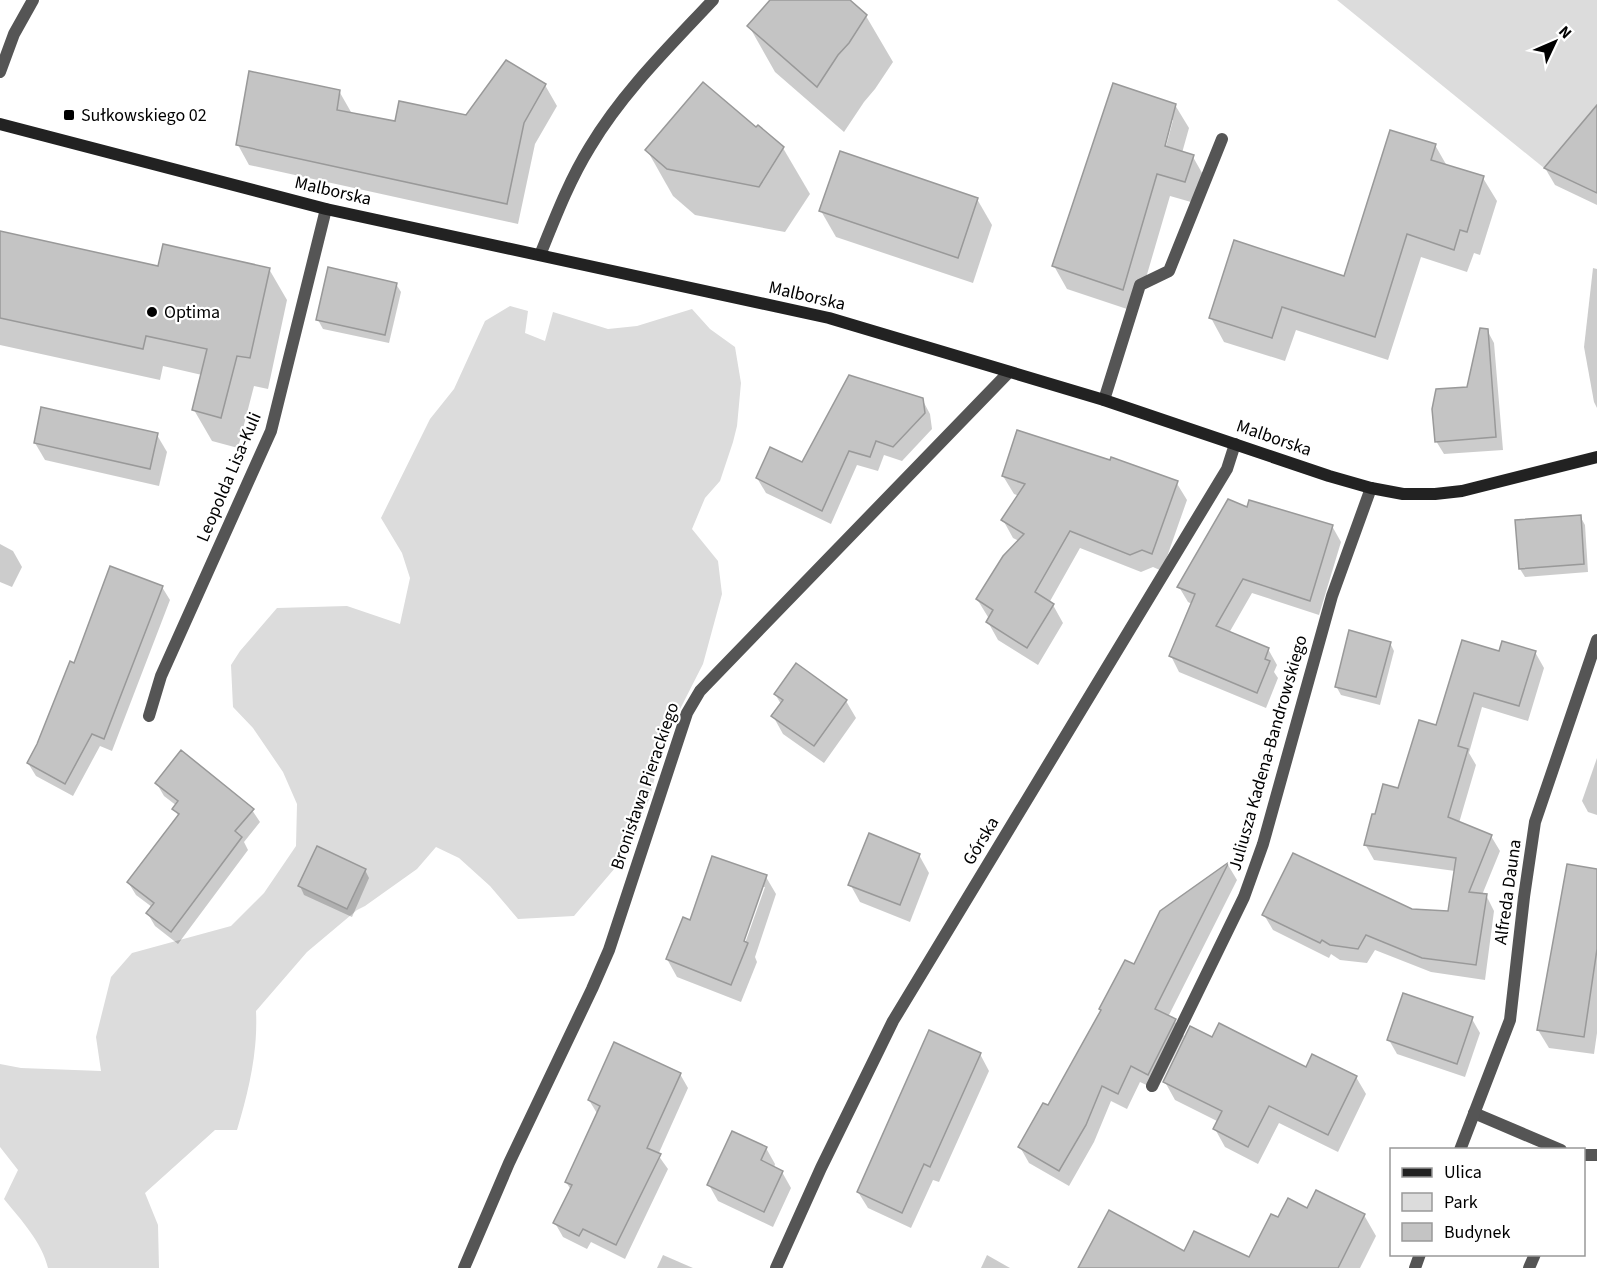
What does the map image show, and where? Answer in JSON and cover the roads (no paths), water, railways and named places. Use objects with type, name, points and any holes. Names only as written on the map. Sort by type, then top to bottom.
[{"type":"street","points":[[0,72],[14,34],[33,0]]},
{"type":"street","points":[[540,255],[562,200],[589,148],[616,108],[647,70],[712,0]]},
{"type":"street","name":"Malborska","points":[[0,124],[326,208],[829,318],[1104,400],[1371,488],[1403,494],[1435,495],[1462,491],[1597,457]]},
{"type":"street","points":[[1104,400],[1140,285],[1169,271],[1222,139]]},
{"type":"street","name":"Leopolda Lisa-Kuli","points":[[149,716],[161,676],[271,431],[326,208]]},
{"type":"street","name":"Bronisława Pierackiego","points":[[464,1268],[508,1163],[609,950],[693,700],[1009,372]]},
{"type":"street","name":"Górska","points":[[776,1268],[821,1168],[893,1021],[1227,468],[1235,444]]},
{"type":"street","name":"Juliusza Kadena-Bandrowskiego","points":[[1152,1086],[1244,897],[1259,854],[1332,596],[1371,488]]},
{"type":"street","name":"Alfreda Dauna","points":[[1460,1148],[1510,1020],[1535,822],[1597,640]]},
{"type":"street","points":[[1474,1113],[1560,1148]]},
{"type":"place","name":"Sułkowskiego 02","points":[[69,115]]},
{"type":"place","name":"Optima","points":[[152,312]]}]
